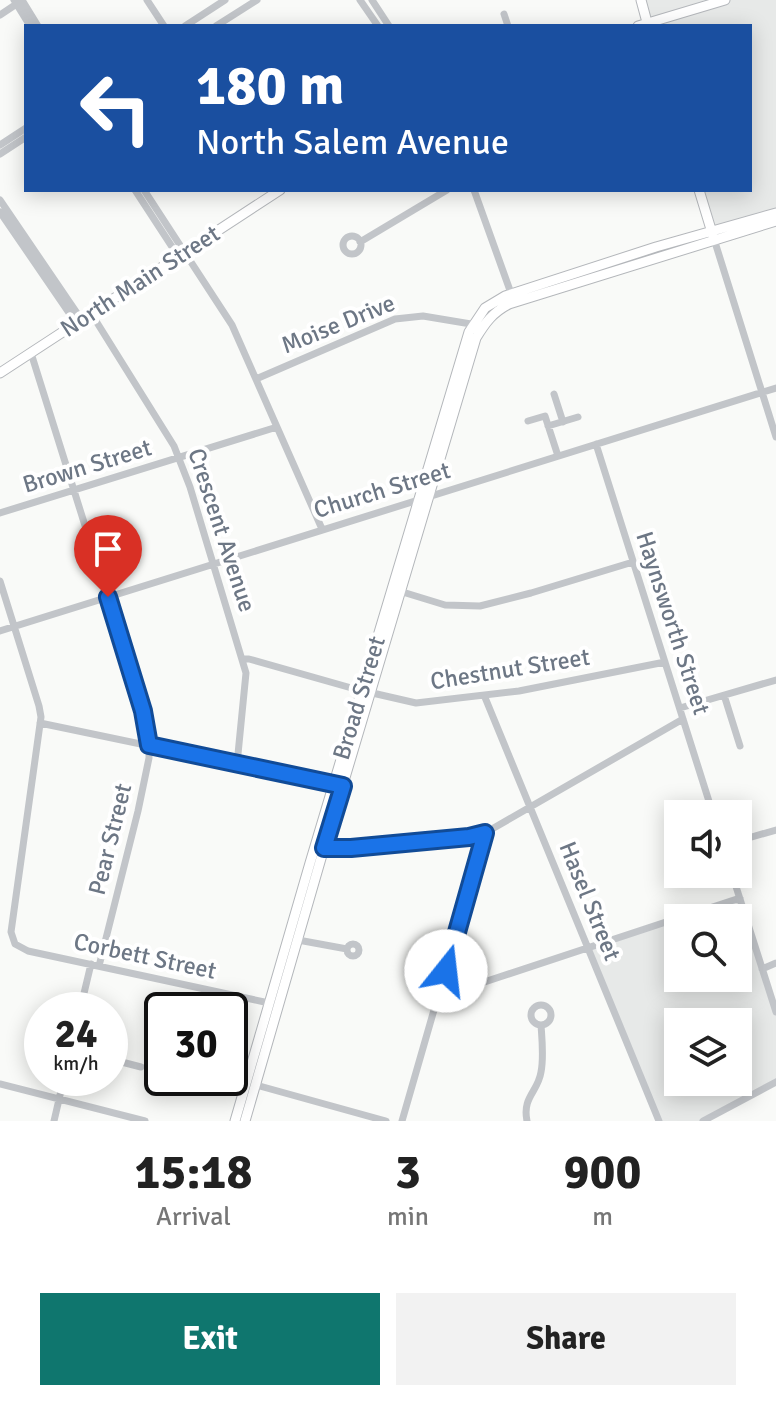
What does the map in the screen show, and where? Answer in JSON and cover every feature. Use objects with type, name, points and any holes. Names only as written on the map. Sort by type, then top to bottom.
[{"type":"main road","points":[[641,0],[645,24]]},
{"type":"main road","points":[[648,24],[725,0]]},
{"type":"main road","name":"North Main Street","points":[[0,373],[277,192]]},
{"type":"main road","points":[[700,192],[713,235]]},
{"type":"main road","points":[[478,325],[512,298],[776,213]]},
{"type":"main road","points":[[713,235],[776,221]]},
{"type":"main road","name":"Broad Street","points":[[396,590],[429,496],[478,325]]},
{"type":"main road","name":"Broad Street","points":[[235,1121],[366,692],[467,337],[478,325]]},
{"type":"main road","name":"Broad Street","points":[[245,1121],[298,940],[320,847]]},
{"type":"street","points":[[147,0],[163,24]]},
{"type":"street","points":[[188,24],[225,0]]},
{"type":"street","points":[[219,24],[257,0]]},
{"type":"street","points":[[360,0],[377,24]]},
{"type":"street","points":[[372,0],[388,24]]},
{"type":"street","points":[[0,15],[19,1]]},
{"type":"street","points":[[19,1],[29,24]]},
{"type":"street","points":[[19,1],[36,24]]},
{"type":"street","points":[[504,14],[507,24]]},
{"type":"street","points":[[0,145],[24,129]]},
{"type":"street","points":[[0,154],[24,138]]},
{"type":"street","points":[[136,192],[232,325],[322,529]]},
{"type":"street","points":[[145,192],[182,254]]},
{"type":"street","points":[[360,242],[444,192]]},
{"type":"street","points":[[475,192],[512,298]]},
{"type":"street","points":[[0,200],[78,321]]},
{"type":"street","points":[[0,212],[78,321]]},
{"type":"street","points":[[713,235],[776,437]]},
{"type":"street","name":"Crescent Avenue","points":[[91,313],[180,458],[246,673],[237,764]]},
{"type":"street","name":"Moise Drive","points":[[256,379],[395,319],[423,316],[478,325]]},
{"type":"street","name":"Pear Street","points":[[31,353],[143,711],[149,745],[138,811],[86,992]]},
{"type":"street","name":"Church Street","points":[[0,631],[776,388]]},
{"type":"street","points":[[554,394],[563,422]]},
{"type":"street","points":[[528,421],[545,416],[558,456]]},
{"type":"street","points":[[548,426],[578,417]]},
{"type":"street","name":"Brown Street","points":[[0,513],[277,427]]},
{"type":"street","name":"Haynsworth Street","points":[[596,444],[709,800]]},
{"type":"street","points":[[396,590],[452,606],[490,605],[633,562]]},
{"type":"street","points":[[0,581],[39,706],[40,723],[338,785]]},
{"type":"street","points":[[243,659],[366,692]]},
{"type":"street","name":"Chestnut Street","points":[[366,692],[416,703],[542,687],[665,662]]},
{"type":"street","points":[[680,708],[776,680]]},
{"type":"street","name":"Hasel Street","points":[[484,695],[659,1121]]},
{"type":"street","points":[[724,695],[740,746]]},
{"type":"street","points":[[320,847],[351,848],[485,833],[683,719]]},
{"type":"street","name":"Corbett Street","points":[[40,723],[11,932],[15,944],[28,951],[269,1003]]},
{"type":"street","points":[[752,837],[776,830]]},
{"type":"street","points":[[402,1121],[485,833]]},
{"type":"street","points":[[737,888],[776,1012]]},
{"type":"street","points":[[721,904],[740,898]]},
{"type":"street","points":[[439,997],[664,923]]},
{"type":"street","points":[[298,940],[347,949]]},
{"type":"street","points":[[762,969],[776,963]]},
{"type":"street","points":[[527,1121],[527,1100],[541,1076],[541,1025]]},
{"type":"street","points":[[128,1064],[141,1067]]},
{"type":"street","points":[[703,1121],[776,1082]]},
{"type":"street","points":[[0,1084],[145,1121]]},
{"type":"street","points":[[256,1085],[386,1121]]},
{"type":"street","points":[[54,1121],[60,1096]]},
{"type":"shaded area","points":[[641,0],[776,0],[776,217],[713,236],[700,192],[752,192],[752,24],[647,24]]},
{"type":"shaded area","points":[[740,898],[742,904],[722,904]]},
{"type":"shaded area","points":[[664,924],[664,992],[752,992],[752,936],[776,1012],[776,1082],[752,1095],[752,1008],[664,1008],[664,1096],[750,1096],[703,1121],[659,1121],[588,948]]},
{"type":"route","points":[[108,597],[143,711],[149,745],[343,786],[324,848],[351,848],[485,833],[446,971]]}]
